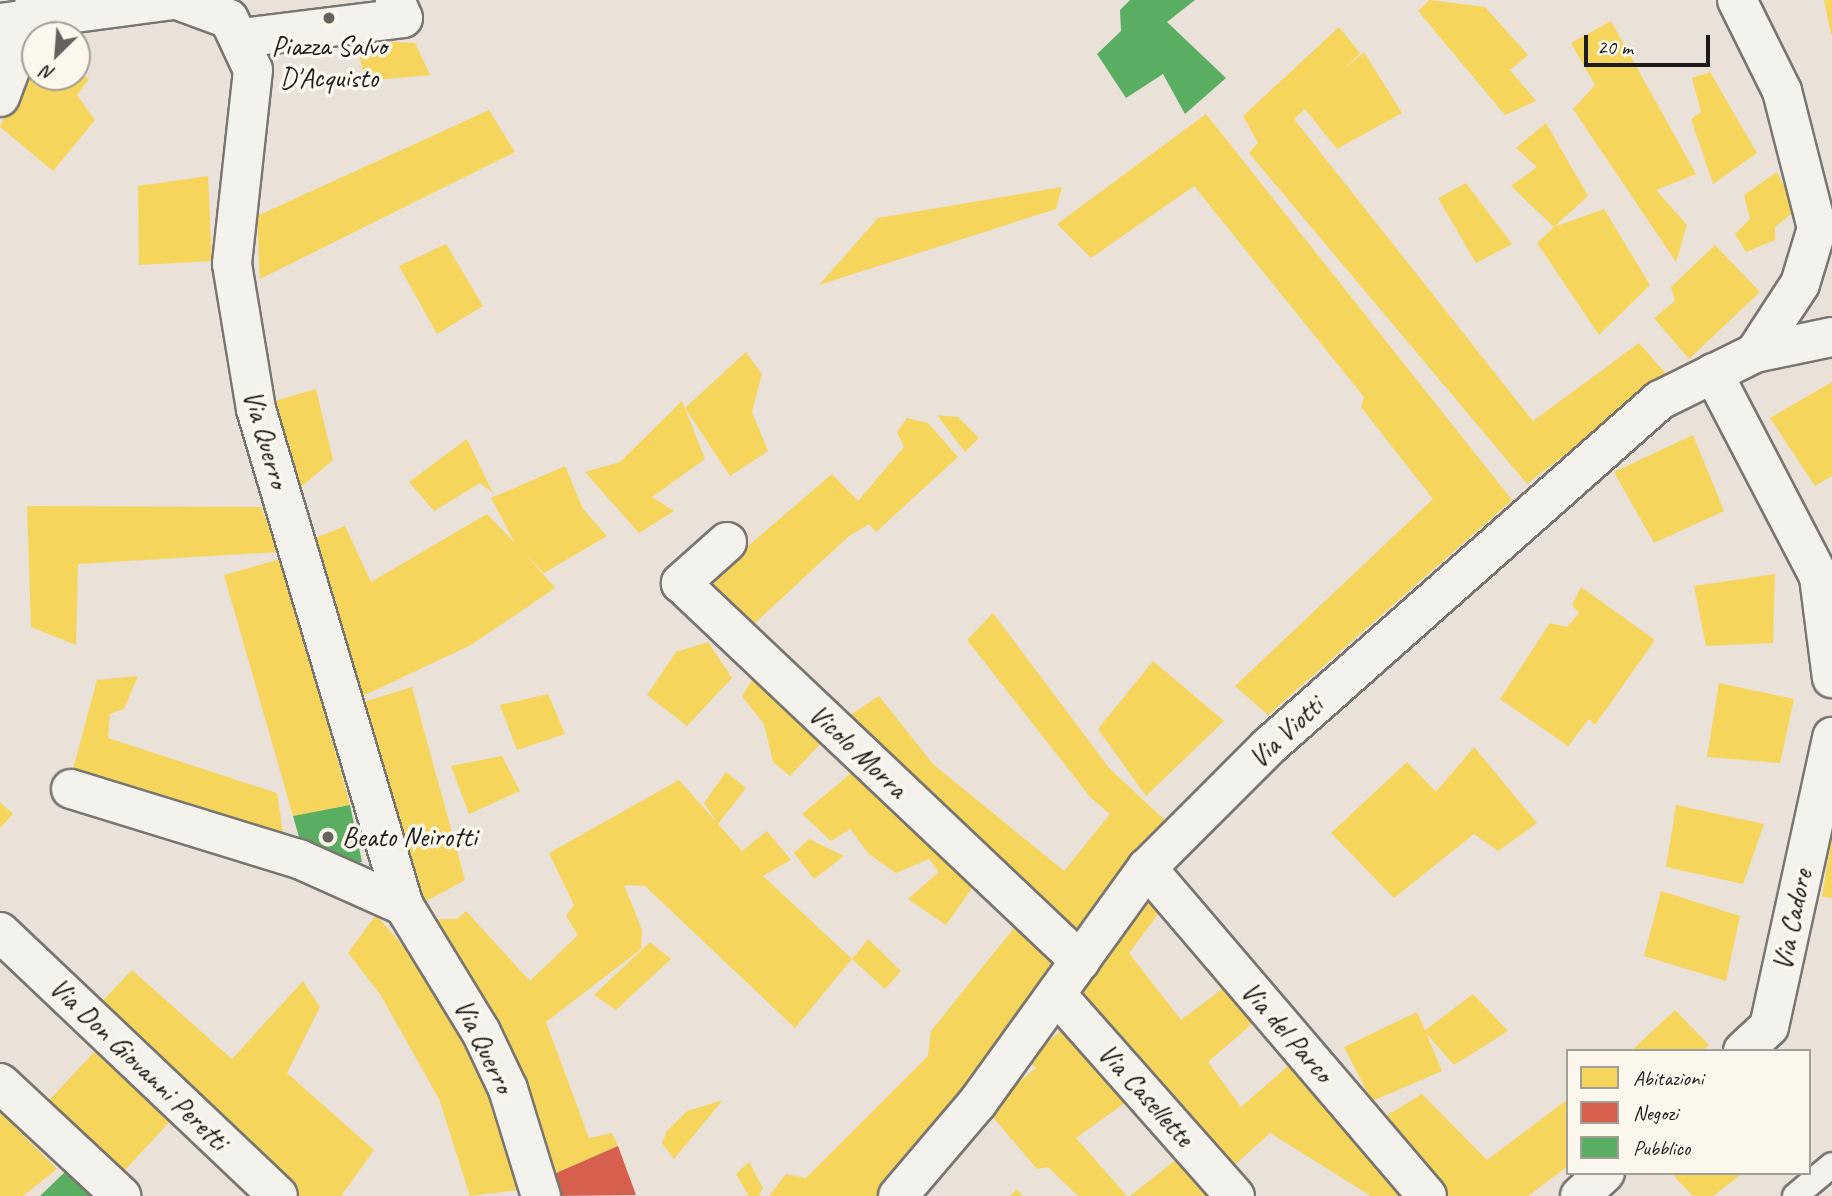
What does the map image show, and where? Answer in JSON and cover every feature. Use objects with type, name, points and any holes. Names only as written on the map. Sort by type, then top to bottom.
[{"type":"street","name":"Via Querro","points":[[23,13],[175,0],[210,7],[229,19],[241,38],[253,70],[232,264],[240,339],[404,906],[487,1044],[541,1196]]},
{"type":"street","points":[[241,38],[403,18],[395,0]]},
{"type":"street","points":[[1737,0],[1782,90],[1817,228],[1800,285],[1755,353]]},
{"type":"street","points":[[0,97],[23,13]]},
{"type":"street","name":"Via Viotti","points":[[898,1196],[1056,994],[1147,868],[1269,746],[1531,510],[1660,400],[1755,353],[1832,337]]},
{"type":"street","points":[[1713,373],[1818,577],[1832,678]]},
{"type":"street","name":"Vicolo Morra","points":[[727,542],[681,583],[1080,961]]},
{"type":"street","name":"Via Cadore","points":[[1744,1049],[1769,1027],[1832,737]]},
{"type":"street","points":[[71,789],[299,859],[404,906]]},
{"type":"street","name":"Via del Parco","points":[[1147,868],[1427,1196]]},
{"type":"street","name":"Via Don Giovanni Peretti","points":[[0,932],[278,1196]]},
{"type":"street","name":"Via Casellette","points":[[1056,994],[1235,1196]]},
{"type":"street","points":[[0,1083],[121,1196]]},
{"type":"street","points":[[1580,1196],[1603,1175]]},
{"type":"lane","points":[[1795,1196],[1832,1165]]},
{"type":"building: Abitazioni","points":[[1430,0],[1485,7],[1528,55],[1510,70],[1536,101],[1505,115],[1418,11]]},
{"type":"building: Abitazioni","points":[[1824,0],[1832,0],[1832,34],[1831,34]]},
{"type":"building: Abitazioni","points":[[1611,21],[1696,174],[1656,190],[1687,225],[1676,262],[1573,109],[1595,85],[1571,43]]},
{"type":"building: Abitazioni","points":[[1339,27],[1360,53],[1343,70],[1364,52],[1402,113],[1337,149],[1305,109],[1294,119],[1533,421],[1639,343],[1667,375],[1527,484],[1249,153],[1258,143],[1243,116]]},
{"type":"building: Abitazioni","points":[[356,40],[415,43],[430,75],[365,81]]},
{"type":"building: Abitazioni","points":[[1710,72],[1757,153],[1713,184],[1691,119],[1701,112],[1692,78]]},
{"type":"building: Abitazioni","points":[[21,73],[21,91],[80,91],[77,95],[95,120],[53,171],[0,127]]},
{"type":"building: Abitazioni","points":[[489,110],[515,152],[260,279],[257,216]]},
{"type":"building: Abitazioni","points":[[1206,114],[1512,500],[1268,715],[1235,686],[1433,499],[1361,407],[1364,397],[1194,186],[1091,258],[1057,224]]},
{"type":"building: Abitazioni","points":[[1546,123],[1588,196],[1554,227],[1511,186],[1537,167],[1516,148]]},
{"type":"building: Abitazioni","points":[[1777,172],[1796,210],[1775,227],[1775,240],[1746,252],[1735,234],[1750,219],[1744,195]]},
{"type":"building: Abitazioni","points":[[208,176],[212,261],[139,265],[138,186]]},
{"type":"building: Abitazioni","points":[[1466,183],[1512,244],[1476,263],[1438,198]]},
{"type":"building: Abitazioni","points":[[1062,187],[1056,209],[819,285],[878,218]]},
{"type":"building: Abitazioni","points":[[1604,209],[1650,285],[1599,335],[1537,243],[1554,227]]},
{"type":"building: Abitazioni","points":[[446,244],[483,306],[437,334],[399,266]]},
{"type":"building: Abitazioni","points":[[1715,245],[1760,292],[1689,359],[1654,318],[1675,301],[1671,287]]},
{"type":"building: Abitazioni","points":[[746,352],[762,374],[752,412],[768,451],[730,476],[685,408]]},
{"type":"building: Abitazioni","points":[[1832,382],[1832,476],[1815,486],[1770,418]]},
{"type":"building: Abitazioni","points":[[316,389],[333,460],[295,492],[268,403]]},
{"type":"building: Abitazioni","points":[[682,401],[705,459],[652,497],[674,511],[639,533],[585,472],[620,462]]},
{"type":"building: Abitazioni","points":[[937,415],[958,417],[979,438],[965,452]]},
{"type":"building: Abitazioni","points":[[907,418],[928,423],[958,457],[876,532],[869,524],[849,536],[742,635],[699,588],[832,474],[858,501],[904,447],[897,432]]},
{"type":"building: Abitazioni","points":[[1693,435],[1724,511],[1654,543],[1614,472]]},
{"type":"building: Abitazioni","points":[[467,439],[493,493],[480,483],[434,511],[409,482]]},
{"type":"building: Abitazioni","points":[[565,466],[583,509],[607,536],[544,573],[525,553],[555,588],[471,645],[352,701],[308,541],[345,526],[371,582],[487,514],[515,543],[491,498]]},
{"type":"building: Abitazioni","points":[[27,506],[261,507],[279,552],[78,564],[76,645],[31,627]]},
{"type":"building: Abitazioni","points":[[281,559],[350,805],[293,816],[224,575]]},
{"type":"building: Abitazioni","points":[[1775,574],[1773,643],[1706,646],[1694,586]]},
{"type":"building: Abitazioni","points":[[1581,587],[1655,640],[1595,725],[1589,719],[1568,746],[1500,699],[1550,623],[1567,627],[1579,613],[1572,605]]},
{"type":"building: Abitazioni","points":[[993,613],[1110,769],[1170,825],[1074,942],[841,721],[879,696],[933,764],[1064,871],[1110,814],[1091,798],[967,640]]},
{"type":"building: Abitazioni","points":[[708,642],[732,678],[687,726],[647,695],[676,652]]},
{"type":"building: Abitazioni","points":[[1153,661],[1224,721],[1146,796],[1098,729]]},
{"type":"building: Abitazioni","points":[[757,672],[825,739],[790,776],[773,762],[764,724],[742,696]]},
{"type":"building: Abitazioni","points":[[138,676],[124,709],[110,714],[108,738],[277,793],[285,846],[69,784],[97,680]]},
{"type":"building: Abitazioni","points":[[1719,683],[1794,699],[1780,763],[1707,757]]},
{"type":"building: Abitazioni","points":[[412,687],[465,880],[417,906],[357,704]]},
{"type":"building: Abitazioni","points":[[548,694],[565,734],[517,750],[500,705]]},
{"type":"building: Abitazioni","points":[[1474,747],[1537,823],[1498,851],[1474,834],[1394,898],[1331,833],[1407,762],[1436,792]]},
{"type":"building: Abitazioni","points":[[502,756],[520,791],[469,814],[451,766]]},
{"type":"building: Abitazioni","points":[[861,765],[977,881],[946,925],[908,899],[939,872],[929,859],[896,873],[869,854],[850,829],[831,841],[802,814]]},
{"type":"building: Abitazioni","points":[[726,772],[746,788],[718,824],[704,803]]},
{"type":"building: Abitazioni","points":[[679,780],[742,851],[767,831],[791,860],[763,876],[852,959],[795,1028],[645,886],[624,885],[642,930],[641,949],[546,1022],[589,1138],[612,1133],[618,1146],[547,1177],[417,919],[457,919],[466,911],[530,981],[578,935],[566,916],[574,905],[549,853]]},
{"type":"building: Abitazioni","points":[[0,802],[13,814],[0,828]]},
{"type":"building: Abitazioni","points":[[1676,805],[1764,824],[1743,884],[1666,867]]},
{"type":"building: Abitazioni","points":[[1832,833],[1832,898],[1822,897]]},
{"type":"building: Abitazioni","points":[[809,839],[844,856],[814,879],[794,853]]},
{"type":"building: Abitazioni","points":[[1661,891],[1740,916],[1726,981],[1644,956]]},
{"type":"building: Abitazioni","points":[[1149,892],[1165,905],[1129,953],[1181,1020],[1230,983],[1261,1016],[1208,1062],[1241,1107],[1297,1058],[1418,1196],[1371,1196],[1270,1133],[1227,1172],[1073,994]]},
{"type":"building: Abitazioni","points":[[376,915],[426,972],[484,1062],[518,1190],[470,1196],[439,1099],[380,994],[348,953]]},
{"type":"building: Abitazioni","points":[[1022,918],[1072,959],[882,1196],[769,1196],[786,1174],[806,1178],[928,1056],[931,1031]]},
{"type":"building: Abitazioni","points":[[868,939],[901,971],[885,989],[852,959]]},
{"type":"building: Abitazioni","points":[[650,942],[671,959],[616,1010],[594,995]]},
{"type":"building: Abitazioni","points":[[132,970],[232,1059],[303,981],[320,1007],[287,1073],[374,1150],[341,1196],[290,1196],[92,1012]]},
{"type":"building: Abitazioni","points":[[1473,994],[1508,1031],[1454,1065],[1424,1031]]},
{"type":"building: Abitazioni","points":[[1675,1010],[1709,1045],[1704,1049],[1633,1049]]},
{"type":"building: Abitazioni","points":[[1417,1012],[1442,1071],[1372,1101],[1344,1047]]},
{"type":"building: Abitazioni","points":[[1069,1024],[1129,1100],[1076,1138],[1127,1196],[1078,1196],[1048,1167],[1037,1169],[986,1109],[1036,1068],[1027,1060]]},
{"type":"building: Abitazioni","points":[[99,1047],[174,1117],[113,1183],[38,1112]]},
{"type":"building: Abitazioni","points":[[1422,1094],[1487,1160],[1566,1101],[1566,1168],[1528,1196],[1436,1196],[1378,1121]]},
{"type":"building: Abitazioni","points":[[723,1100],[674,1159],[662,1143],[667,1131],[687,1111]]},
{"type":"building: Abitazioni","points":[[0,1112],[57,1169],[23,1196],[0,1196]]},
{"type":"building: Abitazioni","points":[[1187,1151],[1223,1196],[1130,1196]]},
{"type":"building: Abitazioni","points":[[749,1162],[763,1188],[759,1196],[749,1196],[736,1174]]},
{"type":"building: Abitazioni","points":[[1673,1175],[1740,1175],[1713,1196],[1693,1196]]},
{"type":"building: Abitazioni","points":[[1017,1189],[1023,1196],[1010,1196]]},
{"type":"building: Negozi","points":[[618,1146],[636,1195],[552,1196],[547,1177]]},
{"type":"building: Pubblico","points":[[1130,0],[1195,0],[1167,22],[1226,78],[1185,114],[1163,74],[1126,98],[1097,54],[1121,31],[1120,10]]},
{"type":"building: Pubblico","name":"Beato Neirotti","points":[[350,805],[362,862],[328,870],[305,858],[293,816]]},
{"type":"building: Pubblico","points":[[65,1172],[91,1196],[40,1196]]},
{"type":"place","name":"Piazza Salvo D'Acquisto","points":[[329,18]]},
{"type":"place","name":"Beato Neirotti","points":[[328,837]]}]
